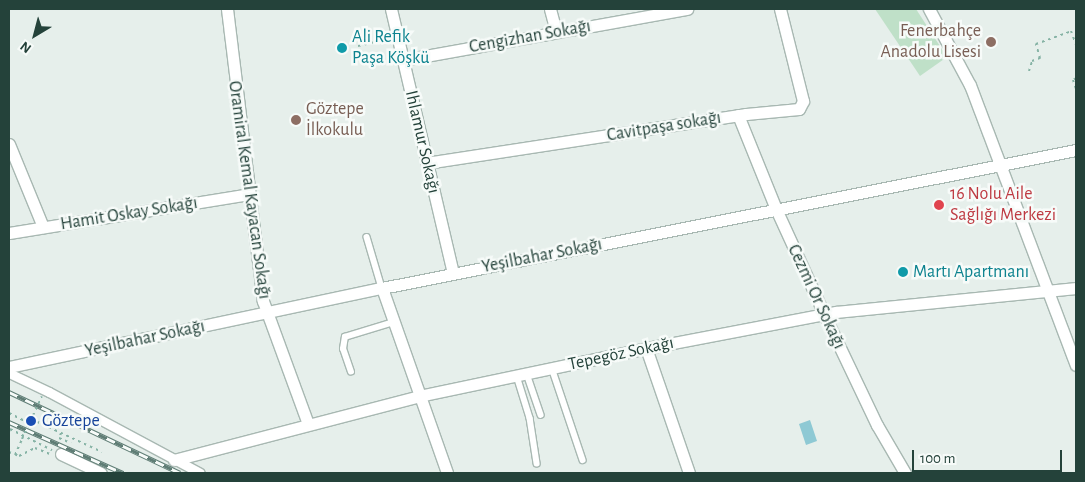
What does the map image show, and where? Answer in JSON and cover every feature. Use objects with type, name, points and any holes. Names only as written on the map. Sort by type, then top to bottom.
[{"type":"street","name":"Oramiral Kemal Kayacan Sokağı","points":[[227,9],[248,194],[266,312],[308,424]]},
{"type":"street","name":"Ihlamur Sokağı","points":[[391,9],[426,163],[454,274]]},
{"type":"street","points":[[550,9],[556,32]]},
{"type":"street","name":"Cengizhan Sokağı","points":[[402,60],[687,9]]},
{"type":"street","name":"Cavitpaşa sokağı","points":[[426,163],[738,115],[796,110],[802,104],[780,9]]},
{"type":"street","points":[[929,9],[967,79],[1076,365]]},
{"type":"street","name":"Cezmi Or Sokağı","points":[[738,115],[776,209],[824,314],[877,425],[905,473]]},
{"type":"street","points":[[9,144],[43,227]]},
{"type":"street","name":"Yeşilbahar Sokağı","points":[[9,367],[382,288],[1076,150]]},
{"type":"street","name":"Hamit Oskay Sokağı","points":[[9,233],[248,194]]},
{"type":"street","points":[[382,288],[447,473]]},
{"type":"street","name":"Tepegöz Sokağı","points":[[174,460],[419,396],[646,348],[824,314],[1076,288]]},
{"type":"street","points":[[646,348],[689,473]]},
{"type":"street","points":[[9,373],[49,392],[200,473]]},
{"type":"street","points":[[61,454],[101,473]]},
{"type":"lane","points":[[367,237],[382,288]]},
{"type":"lane","points":[[351,372],[343,349],[346,337],[394,322]]},
{"type":"lane","points":[[552,368],[584,460]]},
{"type":"lane","points":[[522,375],[541,415]]},
{"type":"lane","points":[[522,375],[537,463]]},
{"type":"path","points":[[1029,71],[1032,61],[1040,58],[1036,44],[1071,31],[1076,45]]},
{"type":"path","points":[[358,46],[397,37]]},
{"type":"path","points":[[1076,78],[1073,80],[1076,89]]},
{"type":"path","points":[[14,455],[42,396]]},
{"type":"path","points":[[9,413],[29,423]]},
{"type":"path","points":[[23,420],[24,416]]},
{"type":"path","points":[[31,418],[102,452]]},
{"type":"path","points":[[9,432],[10,429],[44,446]]},
{"type":"path","points":[[61,433],[59,438],[70,443]]},
{"type":"path","points":[[9,452],[20,456],[35,448],[59,458],[61,454]]},
{"type":"green space","points":[[875,9],[916,9],[947,57],[920,76]]},
{"type":"water","points":[[810,420],[817,441],[806,445],[799,424]]},
{"type":"railway","points":[[9,392],[180,473]]},
{"type":"railway","points":[[9,422],[123,473]]},
{"type":"place","name":"Fenerbahçe Anadolu Lisesi","points":[[991,42]]},
{"type":"place","name":"Ali Refik Paşa Köşkü","points":[[342,48]]},
{"type":"place","name":"Göztepe İlkokulu","points":[[296,120]]},
{"type":"place","name":"16 Nolu Aile Sağlığı Merkezi","points":[[939,205]]},
{"type":"place","name":"Martı Apartmanı","points":[[903,272]]},
{"type":"place","name":"Göztepe","points":[[31,421]]}]
